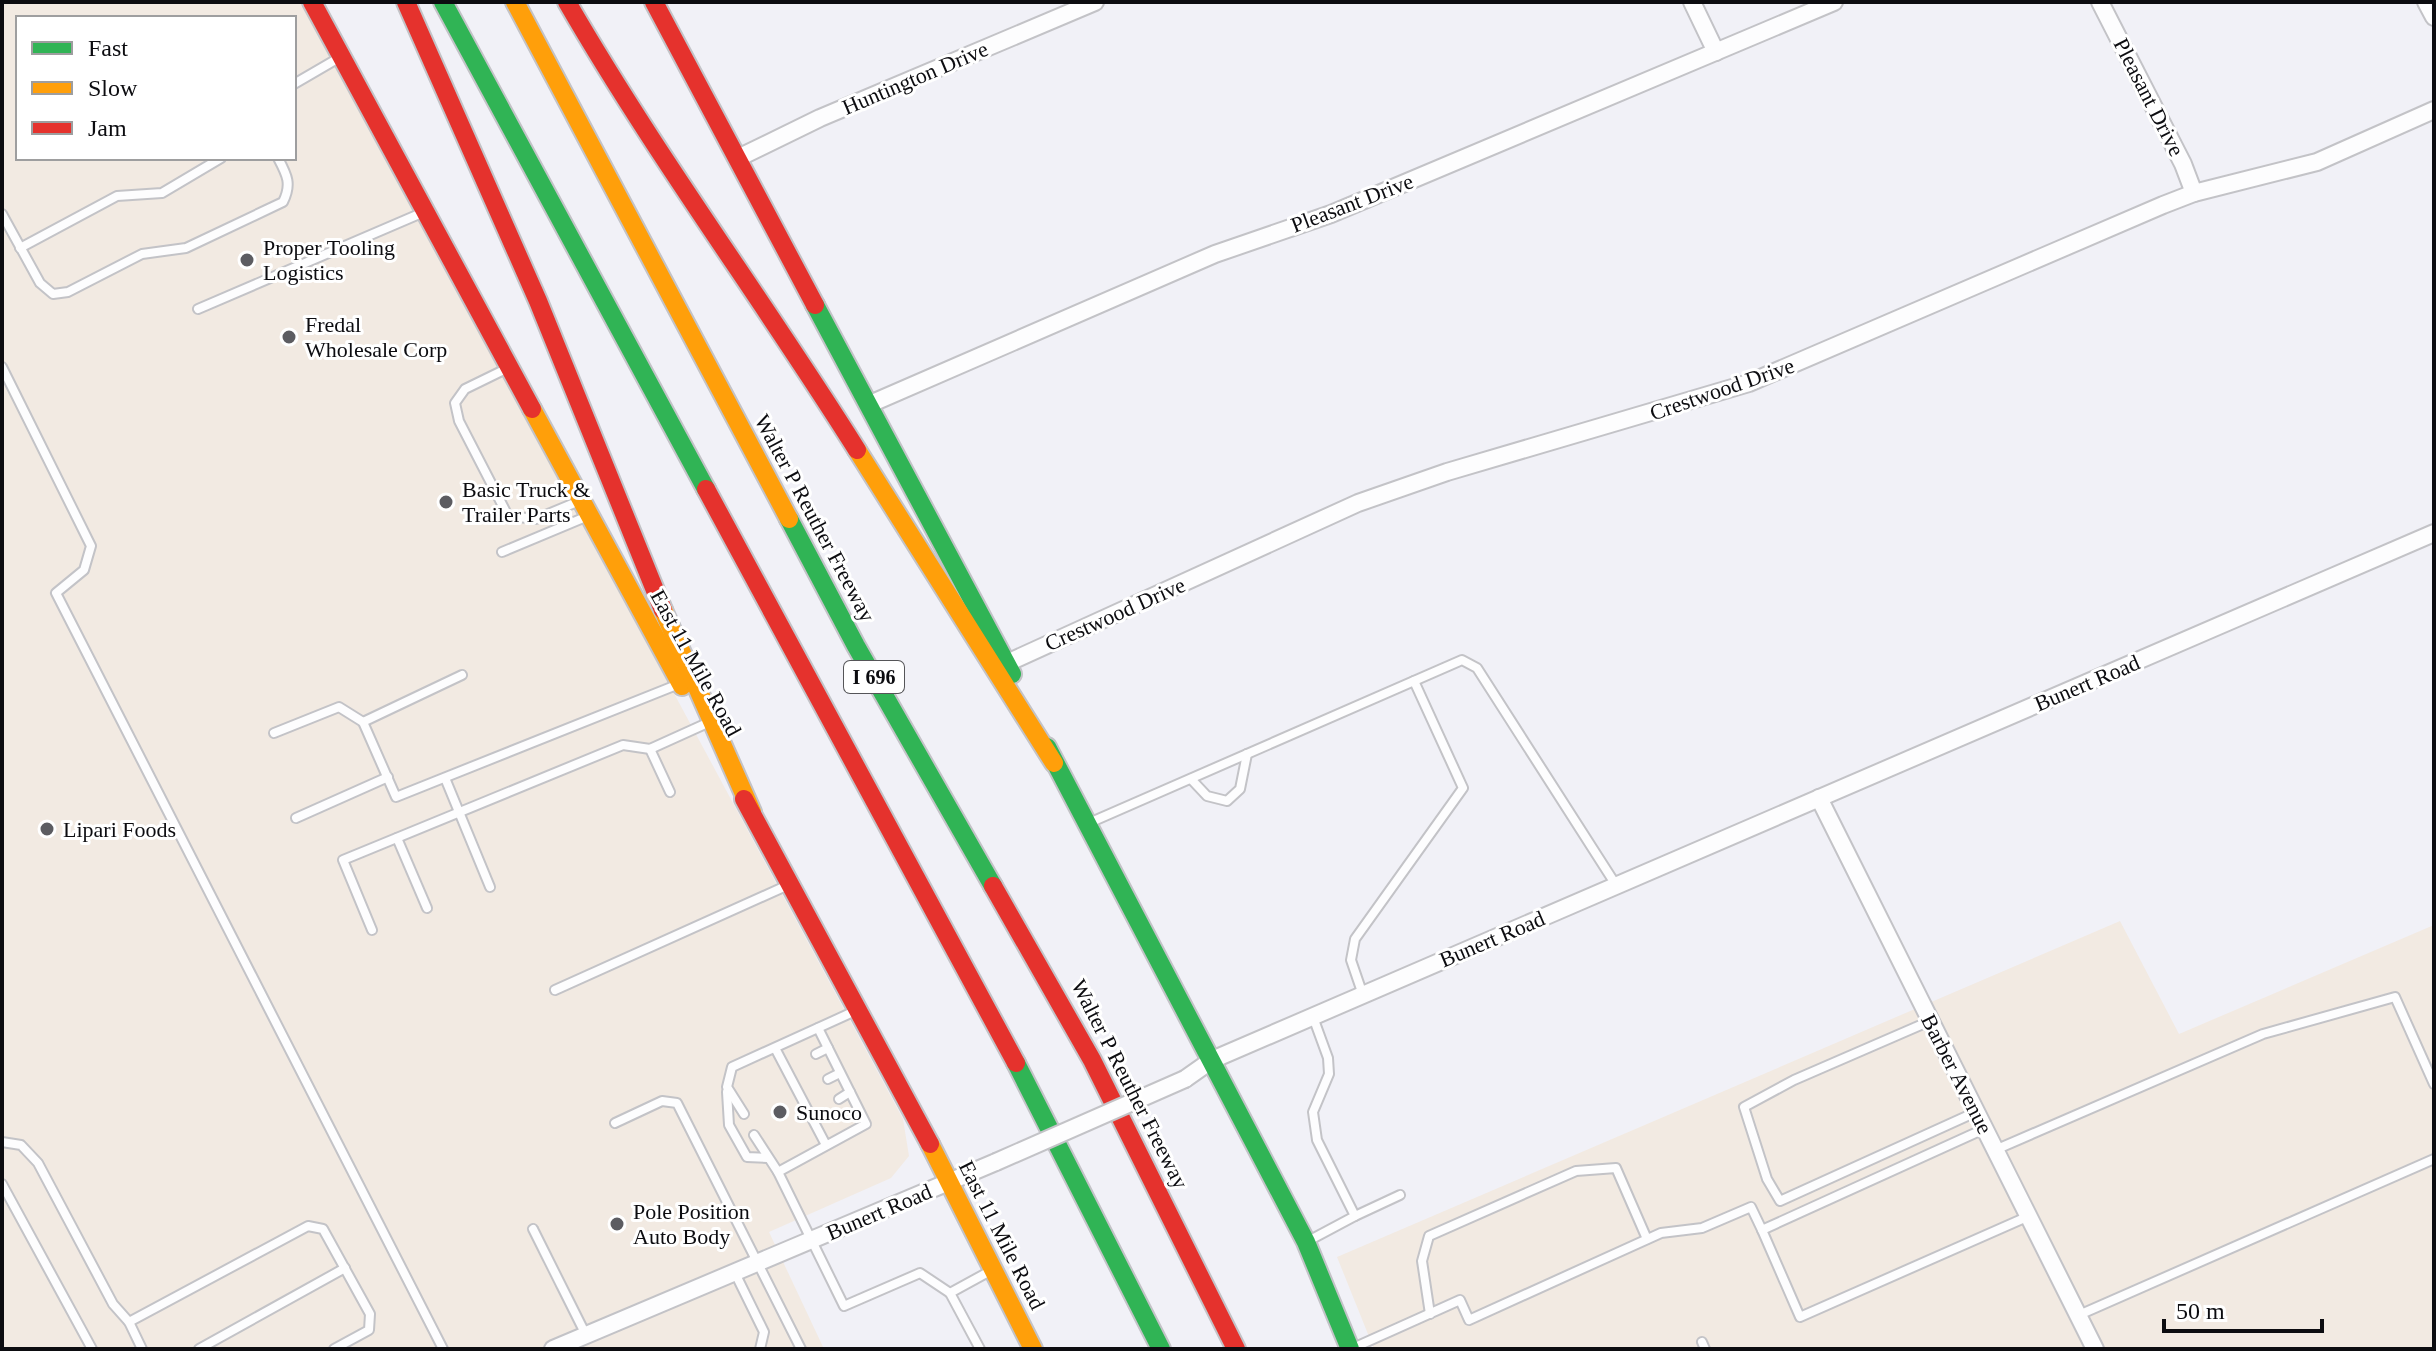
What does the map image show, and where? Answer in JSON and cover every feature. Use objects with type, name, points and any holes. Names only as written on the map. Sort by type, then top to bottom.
[{"type":"main road","name":"East 11 Mile Road","points":[[312,2],[950,1182],[1028,1347]]},
{"type":"main road","points":[[406,2],[538,301],[681,655],[752,812]]},
{"type":"main road","name":"I 696","points":[[443,2],[1028,1086],[1161,1349]]},
{"type":"main road","name":"Walter P Reuther Freeway","points":[[515,2],[856,646],[1092,1060],[1236,1349]]},
{"type":"main road","points":[[567,2],[604,66],[778,324],[1054,763]]},
{"type":"main road","points":[[654,2],[1007,663],[1054,763],[1306,1242],[1350,1349]]},
{"type":"street","name":"Huntington Drive","points":[[738,158],[820,118],[1095,2]]},
{"type":"street","points":[[1692,2],[1716,52]]},
{"type":"street","name":"Pleasant Drive","points":[[870,404],[1215,254],[1331,214],[1834,2]]},
{"type":"street","name":"Pleasant Drive","points":[[2100,2],[2183,164],[2194,193]]},
{"type":"street","points":[[2426,2],[2434,17]]},
{"type":"street","name":"Crestwood Drive","points":[[1007,663],[1358,503],[1447,472],[1749,383],[2194,193],[2317,162],[2434,110]]},
{"type":"street","name":"Bunert Road","points":[[561,1348],[1185,1079],[1212,1060],[2434,533]]},
{"type":"street","name":"Barber Avenue","points":[[1819,798],[2095,1349]]},
{"type":"lane","points":[[296,83],[342,56]]},
{"type":"lane","points":[[20,248],[117,196],[162,193],[218,160]]},
{"type":"lane","points":[[2,214],[40,283],[53,294],[68,292],[142,254],[186,248],[283,202],[289,189],[288,175],[279,160]]},
{"type":"lane","points":[[198,309],[425,212]]},
{"type":"lane","points":[[2,367],[91,546],[84,570],[56,593],[443,1349]]},
{"type":"lane","points":[[509,368],[465,389],[455,403],[459,421],[508,516],[536,519],[584,509]]},
{"type":"lane","points":[[502,552],[584,509]]},
{"type":"lane","points":[[1087,824],[1462,660],[1477,668],[1617,886]]},
{"type":"lane","points":[[363,722],[462,675]]},
{"type":"lane","points":[[1363,995],[1351,960],[1355,939],[1463,788],[1414,681]]},
{"type":"lane","points":[[274,733],[339,707],[363,722],[396,797],[680,683]]},
{"type":"lane","points":[[372,930],[343,860],[623,745],[650,749],[703,725]]},
{"type":"lane","points":[[650,749],[670,792]]},
{"type":"lane","points":[[1191,779],[1207,796],[1227,801],[1240,789],[1247,754]]},
{"type":"lane","points":[[296,818],[388,777]]},
{"type":"lane","points":[[445,778],[490,887]]},
{"type":"lane","points":[[397,838],[427,908]]},
{"type":"lane","points":[[555,990],[790,884]]},
{"type":"lane","points":[[1995,1150],[2263,1034],[2395,997],[2434,1084]]},
{"type":"lane","points":[[767,1158],[747,1157],[729,1125],[727,1087],[732,1067],[857,1010]]},
{"type":"lane","points":[[1312,1017],[1328,1058],[1329,1074],[1313,1112],[1317,1140],[1355,1216]]},
{"type":"lane","points":[[1930,1021],[1794,1080],[1744,1107],[1767,1179],[1780,1201],[1976,1112]]},
{"type":"lane","points":[[778,1172],[866,1124],[818,1028]]},
{"type":"lane","points":[[775,1048],[800,1095],[816,1113],[826,1145]]},
{"type":"lane","points":[[816,1054],[828,1048]]},
{"type":"lane","points":[[786,1070],[795,1065]]},
{"type":"lane","points":[[828,1079],[840,1073]]},
{"type":"lane","points":[[727,1087],[744,1114]]},
{"type":"lane","points":[[800,1095],[809,1090]]},
{"type":"lane","points":[[839,1099],[850,1092]]},
{"type":"lane","points":[[615,1123],[662,1101],[677,1103],[801,1349]]},
{"type":"lane","points":[[1762,1230],[1984,1129]]},
{"type":"lane","points":[[754,1135],[778,1172],[844,1306],[920,1273],[950,1293],[980,1349]]},
{"type":"lane","points":[[2,1142],[21,1145],[38,1163],[113,1304],[129,1322],[142,1349]]},
{"type":"lane","points":[[2078,1316],[2434,1159]]},
{"type":"lane","points":[[1430,1314],[1422,1261],[1429,1236],[1576,1171],[1616,1168],[1647,1239]]},
{"type":"lane","points":[[2,1184],[65,1293],[92,1349]]},
{"type":"lane","points":[[1306,1242],[1400,1195]]},
{"type":"lane","points":[[1350,1349],[1460,1300],[1469,1320],[1661,1233],[1702,1228],[1751,1207],[1800,1317],[2029,1216]]},
{"type":"lane","points":[[129,1322],[308,1226],[323,1229],[370,1314],[369,1330],[334,1349]]},
{"type":"lane","points":[[533,1229],[586,1335]]},
{"type":"lane","points":[[199,1349],[345,1268]]},
{"type":"lane","points":[[950,1293],[993,1269]]},
{"type":"lane","points":[[735,1272],[764,1332],[760,1349]]},
{"type":"shaded area","points":[[2,2],[302,2],[903,1119],[909,1156],[891,1178],[769,1232],[824,1349],[2,1349]]},
{"type":"shaded area","points":[[2120,921],[2179,1034],[2434,925],[2434,1349],[1374,1349],[1337,1257]]},
{"type":"traffic: fast","points":[[443,2],[706,489]]},
{"type":"traffic: fast","points":[[815,305],[1012,674]]},
{"type":"traffic: fast","points":[[789,519],[856,646],[993,886]]},
{"type":"traffic: fast","points":[[1047,747],[1306,1242],[1350,1349]]},
{"type":"traffic: fast","points":[[1016,1063],[1161,1349]]},
{"type":"traffic: slow","points":[[515,2],[789,519]]},
{"type":"traffic: slow","points":[[532,409],[682,686]]},
{"type":"traffic: slow","points":[[857,450],[1054,763]]},
{"type":"traffic: slow","points":[[663,610],[752,812]]},
{"type":"traffic: slow","points":[[930,1144],[1033,1349]]},
{"type":"traffic: jam","points":[[312,2],[532,409]]},
{"type":"traffic: jam","points":[[406,2],[538,301],[663,610]]},
{"type":"traffic: jam","points":[[567,2],[673,172],[857,450]]},
{"type":"traffic: jam","points":[[654,2],[815,305]]},
{"type":"traffic: jam","points":[[706,489],[1016,1063]]},
{"type":"traffic: jam","points":[[744,799],[930,1144]]},
{"type":"traffic: jam","points":[[993,886],[1092,1060],[1236,1349]]},
{"type":"place","name":"Proper Tooling Logistics","points":[[247,260]]},
{"type":"place","name":"Fredal Wholesale Corp","points":[[289,337]]},
{"type":"place","name":"Basic Truck & Trailer Parts","points":[[446,502]]},
{"type":"place","name":"Lipari Foods","points":[[47,829]]},
{"type":"place","name":"Sunoco","points":[[780,1112]]},
{"type":"place","name":"Pole Position Auto Body","points":[[617,1224]]}]
